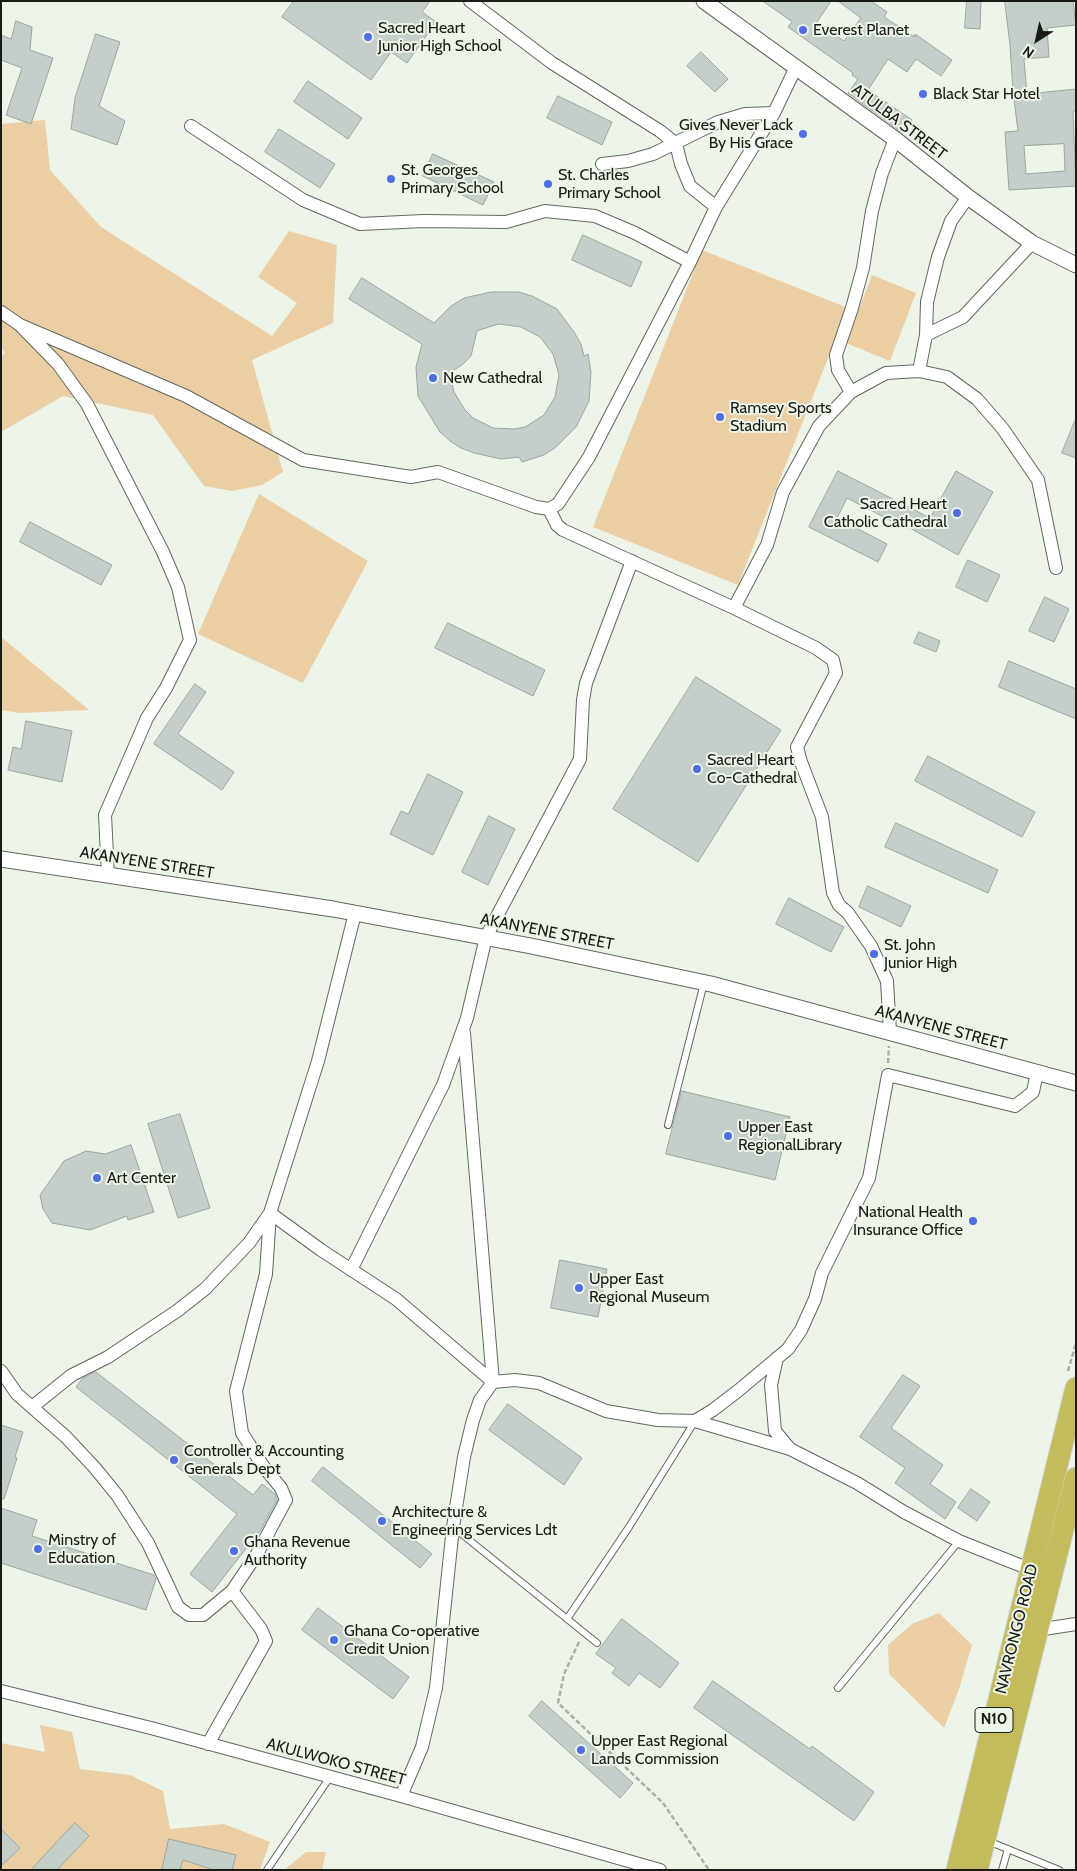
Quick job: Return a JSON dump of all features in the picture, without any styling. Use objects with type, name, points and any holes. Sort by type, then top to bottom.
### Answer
[{"type":"highway","name":"NAVRONGO ROAD","points":[[957,1870],[1076,1388]]},
{"type":"highway","name":"NAVRONGO ROAD","points":[[977,1870],[1076,1478]]},
{"type":"street","points":[[470,1],[552,64],[660,131],[676,144],[681,164],[690,186],[716,207]]},
{"type":"street","name":"ATULBA STREET","points":[[704,1],[895,139],[968,197],[1032,243],[1076,265]]},
{"type":"street","points":[[1,312],[20,325],[186,396],[303,460],[411,477],[438,472],[536,507],[549,509],[558,504],[589,457],[690,262],[716,207],[774,113],[796,67]]},
{"type":"street","points":[[602,164],[628,161],[653,154],[718,122],[746,114],[774,113]]},
{"type":"street","points":[[191,126],[303,200],[360,224],[424,221],[506,222],[545,211],[595,216],[635,233],[690,262]]},
{"type":"street","points":[[851,392],[838,370],[836,354],[863,268],[872,211],[882,173],[895,139]]},
{"type":"street","points":[[919,371],[926,336],[927,302],[938,256],[951,221],[968,197]]},
{"type":"street","points":[[926,336],[963,317],[1032,243]]},
{"type":"street","points":[[20,325],[58,364],[87,404],[163,552],[178,587],[190,640],[166,688],[147,718],[105,815],[108,875]]},
{"type":"street","points":[[734,608],[767,545],[783,492],[819,426],[851,392],[886,374],[919,371],[947,376],[977,399],[1003,429],[1038,480],[1056,568]]},
{"type":"street","points":[[549,509],[556,525],[563,530],[734,608],[816,648],[833,660],[836,673],[797,747],[822,817],[833,893],[838,905],[848,913],[871,946],[887,981],[890,1032]]},
{"type":"street","points":[[351,1270],[443,1085],[464,1027],[486,937],[580,759],[583,700],[586,683],[632,561]]},
{"type":"street","name":"AKANYENE STREET","points":[[1,859],[355,913],[486,937],[704,982],[1076,1083]]},
{"type":"street","points":[[1,1371],[17,1394],[66,1438],[95,1468],[117,1495],[148,1543],[178,1607],[189,1615],[203,1615],[232,1591],[257,1554],[286,1500],[281,1488],[263,1466],[242,1433],[236,1391],[266,1274],[270,1212],[318,1061],[355,913]]},
{"type":"street","points":[[401,1796],[422,1747],[436,1688],[453,1527],[464,1458],[480,1400],[493,1382],[464,1027]]},
{"type":"street","points":[[695,1421],[720,1405],[788,1350],[801,1330],[815,1299],[822,1273],[869,1178],[888,1074],[1015,1106],[1033,1092],[1037,1072]]},
{"type":"street","points":[[270,1212],[351,1270],[396,1299],[493,1382],[515,1380],[539,1383],[606,1411],[658,1420],[695,1421],[790,1449],[857,1483],[904,1512],[959,1541],[1032,1570]]},
{"type":"street","points":[[32,1407],[72,1375],[108,1357],[177,1311],[205,1289],[249,1243],[270,1212]]},
{"type":"street","points":[[777,1358],[771,1385],[775,1431],[790,1449]]},
{"type":"street","points":[[208,1744],[266,1641],[261,1629],[232,1591]]},
{"type":"street","points":[[1037,1630],[1076,1624]]},
{"type":"street","name":"AKULWOKO STREET","points":[[1,1691],[401,1796],[639,1867],[660,1870]]},
{"type":"lane","points":[[668,1125],[704,982]]},
{"type":"lane","points":[[567,1619],[629,1527],[695,1421]]},
{"type":"lane","points":[[453,1527],[597,1643]]},
{"type":"lane","points":[[838,1688],[959,1541]]},
{"type":"lane","points":[[267,1870],[330,1777]]},
{"type":"lane","points":[[984,1839],[1058,1870]]},
{"type":"lane","points":[[1002,1870],[1008,1849]]},
{"type":"path","points":[[888,1074],[890,1032]]},
{"type":"path","points":[[584,1632],[564,1674],[558,1703],[663,1803],[709,1870]]},
{"type":"shaded area","points":[[45,120],[50,170],[101,227],[272,336],[297,303],[258,277],[289,231],[337,245],[333,323],[252,360],[283,472],[262,485],[232,491],[204,486],[153,415],[63,396],[1,432],[1,356],[5,353],[1,347],[1,124]]},
{"type":"shaded area","name":"Ramsey Sports Stadium","points":[[702,250],[848,308],[738,585],[593,527]]},
{"type":"shaded area","points":[[872,275],[916,293],[890,361],[846,343]]},
{"type":"shaded area","points":[[259,494],[368,561],[303,683],[198,634]]},
{"type":"shaded area","points":[[1,637],[89,710],[20,713],[1,710]]},
{"type":"shaded area","points":[[939,1613],[972,1645],[959,1689],[944,1728],[889,1674],[888,1645],[912,1624]]},
{"type":"shaded area","points":[[40,1725],[72,1732],[80,1769],[130,1775],[163,1791],[170,1829],[224,1824],[270,1842],[260,1870],[1,1870],[1,1743],[45,1752]]},
{"type":"shaded area","points":[[306,1852],[326,1852],[322,1870],[284,1870]]},
{"type":"building","name":"Sacred Heart Junior High School","points":[[294,1],[430,1],[422,12],[436,22],[407,63],[391,52],[371,80],[282,17]]},
{"type":"building","points":[[763,1],[831,1],[817,22],[844,41],[861,18],[838,1],[871,1],[887,12],[884,17],[915,37],[915,34],[952,60],[941,76],[916,59],[907,72],[888,59],[868,90],[912,120],[903,133],[848,93],[858,79],[852,75],[853,73],[788,27],[792,22]]},
{"type":"building","points":[[967,1],[981,1],[980,29],[965,28]]},
{"type":"building","points":[[1005,1],[1073,1],[1076,25],[1047,28],[1049,57],[1024,59],[1027,94],[1076,89],[1076,111],[1073,111],[1076,186],[1009,190],[1005,132],[1018,131]],"holes":[[[1064,144],[1065,171],[1026,174],[1024,146]]]},
{"type":"building","points":[[16,21],[32,27],[30,50],[53,58],[31,124],[6,115],[22,68],[1,60],[1,35],[11,39]]},
{"type":"building","points":[[96,34],[120,42],[99,106],[125,121],[117,145],[71,129],[75,98]]},
{"type":"building","points":[[701,52],[728,79],[715,92],[687,66]]},
{"type":"building","points":[[308,81],[362,118],[348,139],[294,102]]},
{"type":"building","points":[[558,96],[612,122],[602,145],[547,118]]},
{"type":"building","points":[[279,129],[335,164],[320,188],[265,152]]},
{"type":"building","points":[[433,154],[494,182],[483,205],[423,176]]},
{"type":"building","points":[[583,235],[642,262],[631,287],[572,260]]},
{"type":"building","name":"New Cathedral","points":[[362,278],[434,323],[451,306],[464,298],[491,292],[519,292],[532,296],[557,309],[581,344],[584,356],[588,354],[591,372],[589,401],[576,427],[556,447],[544,455],[522,462],[519,457],[501,459],[461,448],[440,432],[418,396],[416,367],[422,344],[349,299]],"holes":[[[499,324],[521,327],[540,337],[553,354],[559,375],[555,397],[544,415],[525,427],[514,429],[493,428],[473,418],[465,410],[454,392],[449,373],[462,365],[471,356],[477,331]]]},
{"type":"building","points":[[1076,421],[1076,458],[1062,453]]},
{"type":"building","points":[[838,471],[930,518],[956,471],[993,492],[958,555],[908,527],[907,529],[847,498],[837,518],[887,544],[878,562],[809,527]]},
{"type":"building","points":[[30,522],[112,565],[101,585],[20,542]]},
{"type":"building","points":[[968,560],[1000,575],[987,602],[956,587]]},
{"type":"building","points":[[1045,597],[1069,609],[1054,642],[1029,631]]},
{"type":"building","points":[[448,623],[545,670],[533,696],[435,648]]},
{"type":"building","points":[[919,632],[940,641],[936,652],[914,643]]},
{"type":"building","points":[[1009,661],[1076,689],[1076,719],[999,687]]},
{"type":"building","name":"Sacred Heart Co-Cathedral","points":[[696,677],[781,730],[698,862],[613,809]]},
{"type":"building","points":[[195,684],[206,692],[178,734],[234,772],[222,790],[154,744]]},
{"type":"building","points":[[26,721],[72,731],[62,782],[8,770],[13,747],[21,749]]},
{"type":"building","points":[[928,756],[1035,812],[1022,837],[915,781]]},
{"type":"building","points":[[428,774],[463,792],[433,855],[390,834],[401,811],[408,814]]},
{"type":"building","points":[[489,816],[515,829],[488,885],[462,872]]},
{"type":"building","points":[[896,823],[998,870],[988,893],[885,847]]},
{"type":"building","points":[[868,886],[911,906],[901,927],[859,907]]},
{"type":"building","points":[[789,898],[844,927],[831,952],[776,924]]},
{"type":"building","name":"Upper East RegionalLibrary","points":[[682,1091],[790,1117],[775,1180],[666,1154]]},
{"type":"building","points":[[180,1114],[210,1208],[178,1218],[148,1124]]},
{"type":"building","name":"Art Center","points":[[131,1145],[154,1212],[128,1220],[127,1216],[90,1230],[52,1223],[43,1209],[40,1195],[64,1161],[86,1151],[105,1154]]},
{"type":"building","name":"Upper East Regional Museum","points":[[560,1260],[607,1269],[598,1317],[551,1308]]},
{"type":"building","points":[[96,1372],[253,1495],[262,1484],[275,1494],[277,1500],[260,1531],[212,1592],[190,1574],[237,1514],[76,1387],[82,1379]]},
{"type":"building","points":[[903,1375],[920,1386],[891,1428],[943,1465],[930,1484],[956,1502],[945,1519],[895,1483],[905,1468],[860,1437]]},
{"type":"building","points":[[508,1404],[582,1458],[564,1485],[489,1430]]},
{"type":"building","points":[[1,1425],[23,1432],[4,1499],[1,1499]]},
{"type":"building","points":[[323,1467],[432,1554],[420,1568],[312,1481]]},
{"type":"building","points":[[971,1489],[990,1502],[977,1521],[958,1508]]},
{"type":"building","name":"Minstry of Education","points":[[1,1508],[37,1520],[32,1536],[154,1575],[156,1579],[146,1610],[1,1563]]},
{"type":"building","points":[[318,1608],[409,1677],[393,1699],[302,1630]]},
{"type":"building","points":[[622,1619],[679,1663],[660,1688],[639,1673],[629,1686],[612,1673],[616,1668],[596,1654]]},
{"type":"building","points":[[713,1681],[810,1749],[812,1746],[874,1792],[854,1821],[694,1708]]},
{"type":"building","name":"Upper East Regional Lands Commission","points":[[542,1701],[633,1783],[620,1798],[529,1716]]},
{"type":"building","points":[[75,1823],[89,1836],[57,1870],[31,1870]]},
{"type":"building","points":[[1,1829],[20,1848],[1,1866]]},
{"type":"building","points":[[169,1839],[236,1855],[232,1870],[214,1870],[183,1860],[180,1870],[162,1870]]},
{"type":"place","name":"Everest Planet","points":[[803,30]]},
{"type":"place","name":"Sacred Heart Junior High School","points":[[368,37]]},
{"type":"place","name":"Black Star Hotel","points":[[923,94]]},
{"type":"place","name":"Gives Never Lack By His Grace","points":[[803,134]]},
{"type":"place","name":"St. Georges Primary School","points":[[391,179]]},
{"type":"place","name":"St. Charles Primary School","points":[[548,184]]},
{"type":"place","name":"New Cathedral","points":[[433,378]]},
{"type":"place","name":"Ramsey Sports Stadium","points":[[720,417]]},
{"type":"place","name":"Sacred Heart Catholic Cathedral","points":[[957,513]]},
{"type":"place","name":"Sacred Heart Co-Cathedral","points":[[697,769]]},
{"type":"place","name":"St. John Junior High","points":[[874,954]]},
{"type":"place","name":"Upper East RegionalLibrary","points":[[728,1136]]},
{"type":"place","name":"Art Center","points":[[97,1178]]},
{"type":"place","name":"National Health Insurance Office","points":[[973,1221]]},
{"type":"place","name":"Upper East Regional Museum","points":[[579,1288]]},
{"type":"place","name":"Controller & Accounting Generals Dept","points":[[174,1460]]},
{"type":"place","name":"Architecture & Engineering Services Ldt","points":[[382,1521]]},
{"type":"place","name":"Minstry of Education","points":[[38,1549]]},
{"type":"place","name":"Ghana Revenue Authority","points":[[234,1551]]},
{"type":"place","name":"Ghana Co-operative Credit Union","points":[[334,1640]]},
{"type":"place","name":"Upper East Regional Lands Commission","points":[[581,1750]]}]
